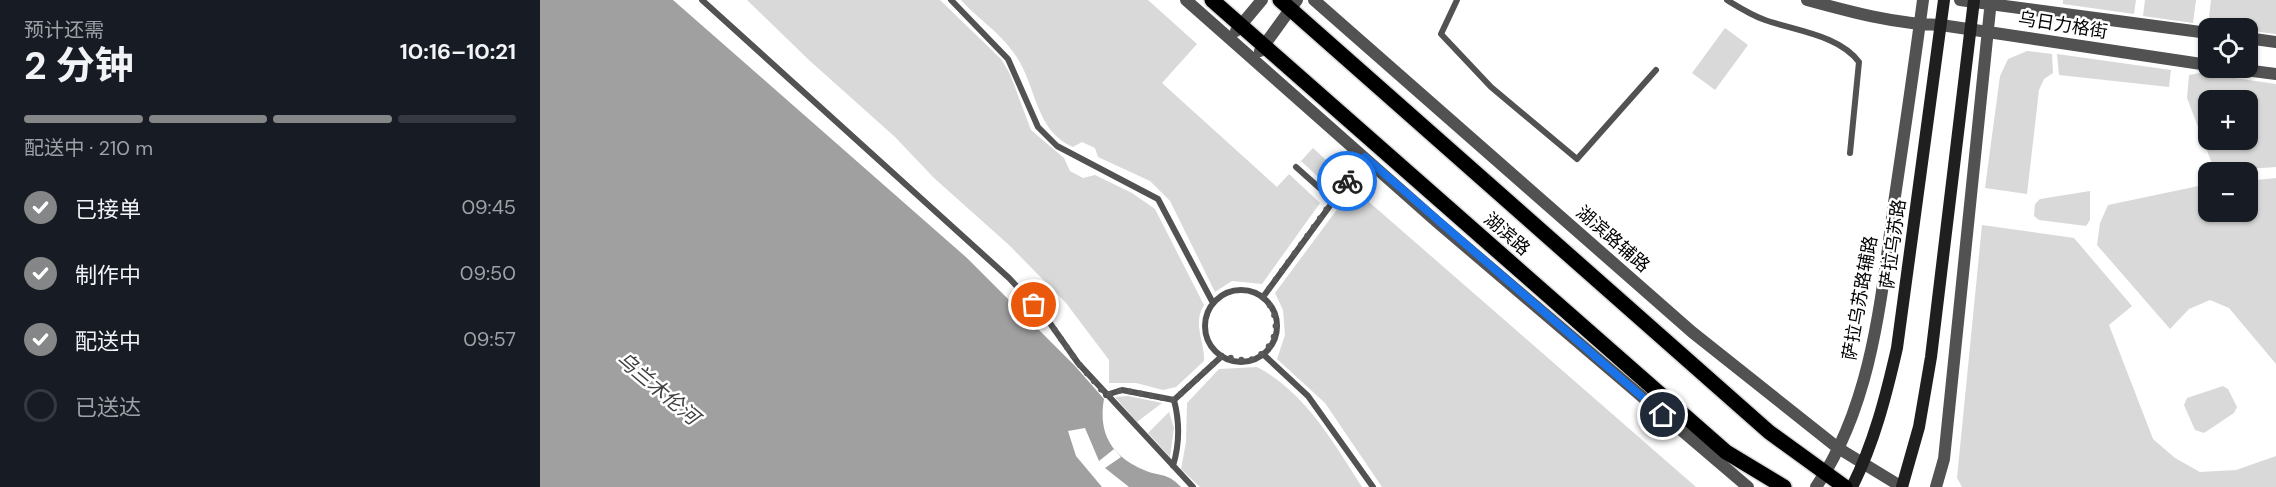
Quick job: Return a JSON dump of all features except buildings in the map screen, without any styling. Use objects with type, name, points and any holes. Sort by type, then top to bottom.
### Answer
[{"type":"main road","name":"湖滨路","points":[[1212,0],[1239,26],[1259,53],[1726,452],[1784,487]]},
{"type":"main road","name":"萨拉乌苏路","points":[[1852,487],[1884,405],[1897,348],[1944,0]]},
{"type":"main road","points":[[1902,487],[1919,427],[1931,357],[1974,1]]},
{"type":"main road","name":"湖滨路","points":[[1289,3],[1821,481],[1845,487]]},
{"type":"street","points":[[1186,0],[1231,39],[1259,53],[1365,157],[1748,487]]},
{"type":"street","points":[[1231,39],[1239,26],[1262,0]]},
{"type":"street","name":"湖滨路辅路","points":[[1314,0],[1692,332],[1838,448],[1902,487]]},
{"type":"street","name":"乌日力格街","points":[[1807,0],[1859,14],[1920,25],[1941,25],[2198,63]]},
{"type":"street","name":"萨拉乌苏路辅路","points":[[1821,481],[1838,448],[1861,389],[1879,312],[1923,0]]},
{"type":"street","name":"乌日力格街","points":[[1960,0],[1991,2],[2198,32]]},
{"type":"street","points":[[1935,487],[1944,459],[1991,2]]},
{"type":"street","points":[[1259,53],[1289,3]]},
{"type":"street","points":[[2258,40],[2276,42]]},
{"type":"street","points":[[2258,72],[2276,74]]},
{"type":"lane","points":[[702,0],[1008,278],[1047,319],[1078,363],[1106,395],[1193,487]]},
{"type":"lane","points":[[951,0],[1008,59],[1038,128],[1058,147],[1158,199],[1213,303]]},
{"type":"lane","points":[[1457,0],[1441,34],[1491,87],[1577,159],[1656,70]]},
{"type":"lane","points":[[1727,0],[1764,20],[1828,40],[1851,51],[1859,62],[1850,153]]},
{"type":"lane","points":[[1263,297],[1365,157]]},
{"type":"lane","points":[[1296,167],[1333,200]]},
{"type":"lane","points":[[1235,291],[1252,292],[1263,297],[1272,308],[1277,324],[1273,341],[1263,354],[1247,361],[1222,356],[1207,336],[1206,319],[1213,303],[1235,291]]},
{"type":"lane","points":[[1263,354],[1308,396],[1373,487]]},
{"type":"lane","points":[[1174,400],[1222,356]]},
{"type":"lane","points":[[1106,395],[1122,390],[1174,400]]},
{"type":"lane","points":[[1173,466],[1179,447],[1179,429],[1174,400]]},
{"type":"shaded area","points":[[747,0],[940,0],[1001,59],[1010,74],[1031,130],[1064,158],[1070,171],[1083,178],[1095,175],[1132,193],[1155,209],[1204,305],[1199,326],[1204,361],[1176,387],[1163,390],[1136,383],[1109,383],[1109,360],[1066,303],[1009,245],[934,178],[895,137],[810,61]]},
{"type":"shaded area","points":[[961,0],[1148,0],[1197,44],[1162,83],[1277,187],[1289,174],[1320,203],[1262,284],[1232,281],[1215,292],[1170,201],[1150,181],[1098,157],[1095,148],[1082,142],[1073,147],[1061,140],[1044,119],[1016,56],[1003,40]]},
{"type":"shaded area","points":[[2063,0],[2136,0],[2134,14],[2063,4]]},
{"type":"shaded area","points":[[2145,0],[2196,0],[2193,23],[2143,16]]},
{"type":"shaded area","points":[[2211,0],[2276,0],[2276,34],[2258,32],[2258,18],[2209,17]]},
{"type":"shaded area","points":[[1725,28],[1748,45],[1715,90],[1692,73]]},
{"type":"shaded area","points":[[2027,51],[2052,54],[2053,73],[2044,79],[2039,90],[2027,194],[1985,188],[2000,76],[2008,59]]},
{"type":"shaded area","points":[[2057,54],[2171,70],[2169,87],[2059,75]]},
{"type":"shaded area","points":[[2198,73],[2198,78],[2235,78],[2276,84],[2276,167],[2258,168],[2258,162],[2212,162],[2207,150],[2258,150],[2258,90],[2198,90],[2198,127],[2187,98],[2189,75]]},
{"type":"shaded area","points":[[1313,148],[1342,175],[1332,190],[1301,161]]},
{"type":"shaded area","points":[[2276,178],[2276,364],[2229,308],[2210,300],[2189,309],[2170,329],[2097,245],[2100,223],[2108,205],[2198,186],[2198,222],[2258,222],[2258,180]]},
{"type":"shaded area","points":[[1353,188],[1696,487],[1382,487],[1325,403],[1277,359],[1285,335],[1283,310],[1275,293]]},
{"type":"shaded area","points":[[2090,191],[2090,220],[2086,226],[2039,220],[2034,216],[2035,204],[2040,199]]},
{"type":"shaded area","points":[[1982,225],[2074,238],[2132,306],[2109,325],[2153,439],[2175,458],[2200,472],[2236,470],[2276,456],[2276,487],[1962,487],[1957,478]]},
{"type":"shaded area","points":[[1257,367],[1290,390],[1304,405],[1329,436],[1362,487],[1200,487],[1181,469],[1186,442],[1187,403],[1219,369]]},
{"type":"shaded area","points":[[2223,386],[2228,389],[2237,407],[2234,413],[2204,433],[2195,430],[2184,405],[2187,398]]},
{"type":"shaded area","points":[[1128,396],[1162,403],[1137,422],[1115,397]]},
{"type":"shaded area","points":[[1169,412],[1174,428],[1170,457],[1148,433]]},
{"type":"water","name":"乌兰木伦河","points":[[540,0],[673,0],[967,258],[1075,366],[1104,399],[1105,433],[1109,442],[1123,458],[1144,470],[1167,477],[1181,487],[540,487]]},
{"type":"pier","points":[[1085,428],[1099,461],[1114,449],[1121,457],[1105,468],[1129,487],[1102,487],[1076,456],[1068,431]]},
{"type":"way so far","points":[[1034,305],[1047,319],[1078,363],[1106,395],[1122,390],[1174,400],[1203,376],[1222,356],[1230,360],[1247,361],[1263,354],[1269,348],[1276,333],[1277,324],[1272,308],[1263,297],[1347,181]]},
{"type":"route","points":[[1347,181],[1365,157],[1437,222],[1663,415]]}]
